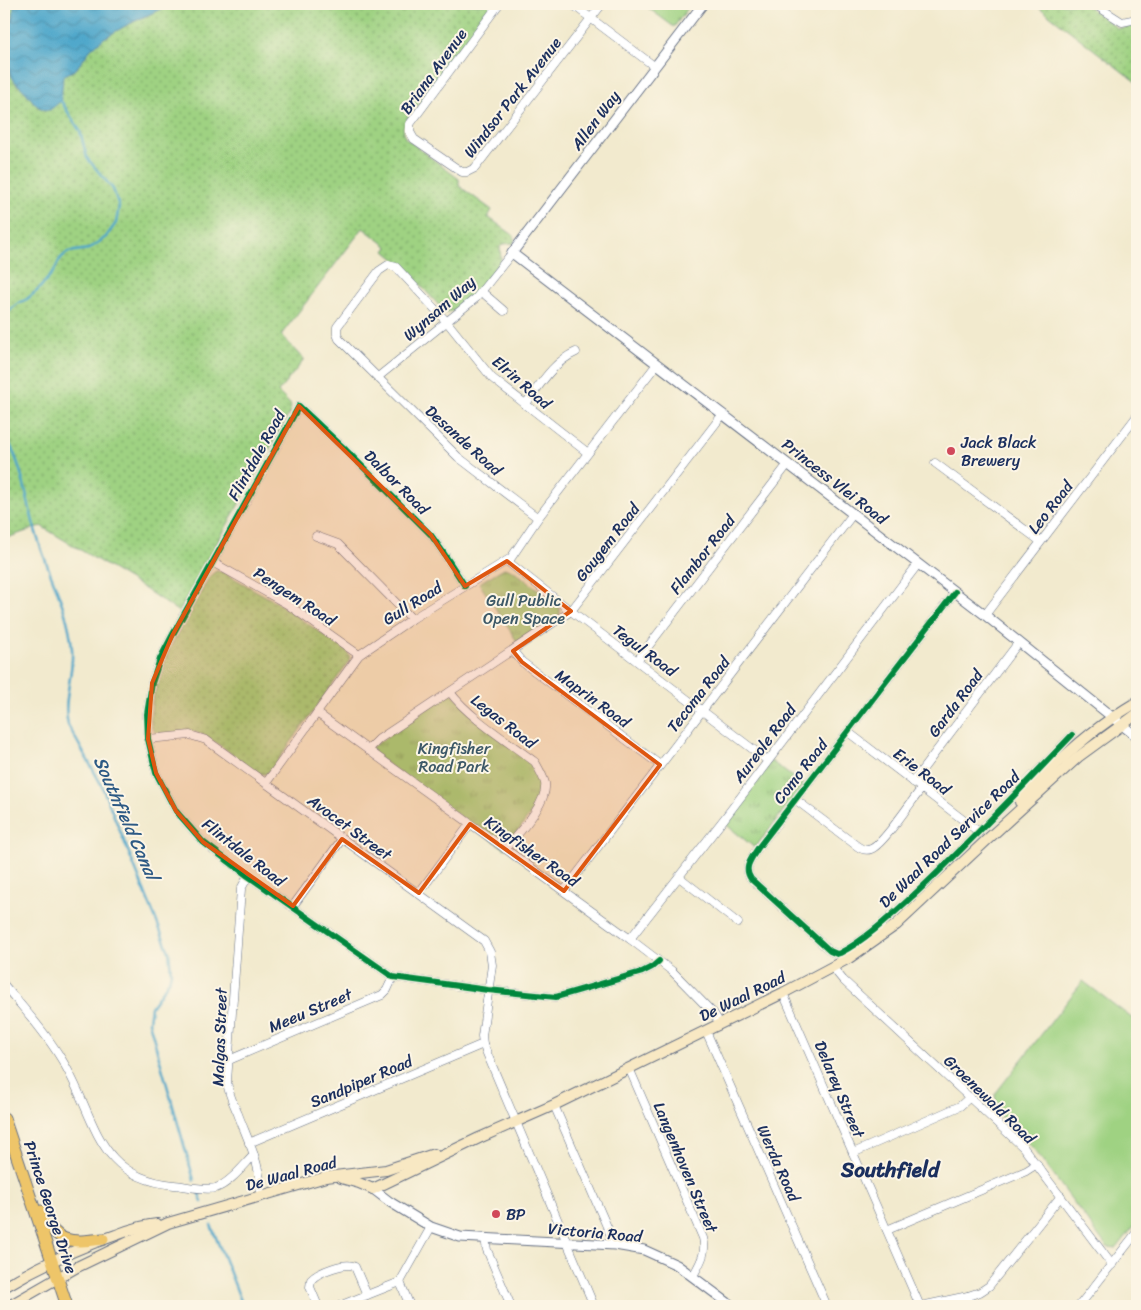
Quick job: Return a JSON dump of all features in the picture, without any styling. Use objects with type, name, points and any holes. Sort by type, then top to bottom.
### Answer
[{"type":"main road","name":"De Waal Road","points":[[990,837],[1059,760],[1077,744],[1137,702]]},
{"type":"main road","name":"De Waal Road","points":[[373,1189],[479,1138],[554,1105],[833,968],[896,926],[1078,757],[1137,714]]},
{"type":"main road","name":"Prince George Drive","points":[[4,1118],[67,1306]]},
{"type":"main road","name":"De Waal Road","points":[[9,1306],[105,1252],[168,1223],[334,1176],[381,1171],[479,1138]]},
{"type":"main road","points":[[373,1189],[381,1171]]},
{"type":"main road","name":"Victoria Road","points":[[334,1176],[359,1182],[373,1189]]},
{"type":"main road","points":[[31,1198],[39,1208],[47,1224],[63,1238],[76,1242],[103,1239]]},
{"type":"main road","name":"De Waal Road","points":[[4,1287],[51,1261],[103,1239],[142,1226],[168,1223]]},
{"type":"street","name":"Briana Avenue","points":[[410,132],[410,124],[499,4]]},
{"type":"street","points":[[572,4],[654,66]]},
{"type":"street","name":"Windsor Park Avenue","points":[[410,132],[414,139],[457,170],[462,172],[471,171],[602,4]]},
{"type":"street","name":"Allen Way","points":[[512,253],[703,4]]},
{"type":"street","points":[[1094,4],[1122,22],[1137,19]]},
{"type":"street","name":"Wynsam Way","points":[[378,377],[482,292],[512,253]]},
{"type":"street","name":"Princess Vlei Road","points":[[512,253],[985,614],[1137,737]]},
{"type":"street","name":"Elrin Road","points":[[378,377],[339,340],[337,327],[379,271],[388,265],[396,267],[447,322],[492,378],[588,453]]},
{"type":"street","points":[[482,292],[504,311]]},
{"type":"street","points":[[525,405],[557,364],[576,352]]},
{"type":"street","name":"Gull Road","points":[[266,783],[359,655],[412,619],[508,561],[538,518],[657,364]]},
{"type":"street","name":"Desande Road","points":[[378,377],[458,457],[538,518]]},
{"type":"street","name":"Flintdale Road","points":[[299,406],[172,636],[160,659],[152,683],[148,714],[148,739],[156,773],[176,811],[203,842],[248,876],[393,977],[556,997],[642,972],[659,961]]},
{"type":"street","name":"Dalbor Road","points":[[299,406],[353,456],[431,535],[465,586]]},
{"type":"street","name":"Gougem Road","points":[[368,750],[379,739],[571,611],[723,414]]},
{"type":"street","name":"Leo Road","points":[[985,614],[1137,416]]},
{"type":"street","points":[[935,463],[1040,541]]},
{"type":"street","name":"Flambor Road","points":[[637,661],[788,464]]},
{"type":"street","name":"Tecoma Road","points":[[564,891],[853,514]]},
{"type":"street","points":[[316,536],[338,544],[412,619]]},
{"type":"street","name":"Tegul Road","points":[[508,561],[767,760]]},
{"type":"street","name":"Pengem Road","points":[[214,562],[287,604],[359,655]]},
{"type":"street","name":"Aureole Road","points":[[630,939],[918,564]]},
{"type":"street","name":"Como Road","points":[[837,954],[830,951],[748,875],[747,870],[750,860],[955,592]]},
{"type":"street","name":"Garda Road","points":[[913,782],[1019,642]]},
{"type":"street","name":"Maprin Road","points":[[513,651],[522,662],[660,765]]},
{"type":"street","name":"Legas Road","points":[[450,692],[472,714],[535,762],[542,773],[545,785],[540,805],[505,849]]},
{"type":"street","name":"Kingfisher Road","points":[[317,713],[672,971],[714,1014],[720,1024]]},
{"type":"street","name":"Erie Road","points":[[848,732],[979,832]]},
{"type":"street","name":"Avocet Street","points":[[148,739],[190,735],[206,740],[484,941],[490,952],[492,965],[482,1036],[483,1044]]},
{"type":"street","name":"De Waal Road Service Road","points":[[837,954],[856,943],[891,916],[979,832],[1072,735]]},
{"type":"street","points":[[796,800],[856,846],[868,850],[880,844],[922,788]]},
{"type":"street","points":[[419,893],[470,824]]},
{"type":"street","points":[[292,906],[342,839]]},
{"type":"street","name":"Malgas Street","points":[[248,876],[241,889],[228,1089],[254,1155],[261,1182],[260,1197]]},
{"type":"street","points":[[679,877],[738,923]]},
{"type":"street","name":"Groenewald Road","points":[[833,968],[855,991],[1023,1147],[1112,1265]]},
{"type":"street","name":"Meeu Street","points":[[229,1060],[382,995],[387,990],[393,977]]},
{"type":"street","points":[[4,985],[57,1052],[75,1084],[100,1140],[108,1153],[126,1170],[143,1179],[154,1182],[215,1188],[228,1180],[254,1155]]},
{"type":"street","name":"Delarey Street","points":[[783,993],[920,1306]]},
{"type":"street","name":"Werda Road","points":[[706,1031],[827,1306]]},
{"type":"street","points":[[483,1044],[594,1306]]},
{"type":"street","name":"Sandpiper Road","points":[[249,1143],[483,1044]]},
{"type":"street","name":"Langenhoven Street","points":[[629,1068],[705,1244],[703,1257],[693,1276]]},
{"type":"street","points":[[853,1153],[954,1108],[970,1097]]},
{"type":"street","points":[[554,1105],[615,1245]]},
{"type":"street","points":[[887,1230],[1026,1171],[1037,1164]]},
{"type":"street","name":"Victoria Road","points":[[373,1189],[390,1202],[431,1227],[460,1237],[615,1245],[644,1250],[677,1265],[732,1306]]},
{"type":"street","points":[[920,1306],[984,1291],[1061,1196]]},
{"type":"street","points":[[338,1306],[400,1282],[431,1227]]},
{"type":"street","points":[[1080,1306],[1137,1232]]},
{"type":"street","points":[[485,1239],[487,1250],[511,1306]]},
{"type":"street","points":[[318,1306],[310,1287],[311,1280],[316,1275],[346,1264],[355,1267],[367,1295]]},
{"type":"street","points":[[400,1282],[410,1306]]},
{"type":"street","points":[[968,1296],[969,1306]]},
{"type":"highlighted area","points":[[299,406],[431,535],[465,586],[507,561],[571,611],[513,651],[522,662],[660,765],[564,891],[470,824],[419,893],[342,839],[293,906],[203,842],[176,811],[156,773],[148,739],[152,683],[172,636]]},
{"type":"green space","points":[[4,4],[13,4],[14,8],[13,17],[8,29],[11,39],[8,56],[16,84],[23,89],[36,105],[44,110],[50,110],[62,95],[63,76],[76,69],[90,50],[104,38],[171,4],[495,4],[407,119],[403,127],[405,138],[459,179],[459,186],[492,210],[488,217],[513,235],[515,243],[503,244],[500,247],[501,260],[476,292],[453,311],[445,312],[404,267],[385,251],[388,247],[363,228],[281,335],[304,360],[278,392],[291,405],[290,412],[179,612],[145,589],[41,526],[4,539]]},
{"type":"green space","points":[[643,4],[691,4],[674,27]]},
{"type":"green space","points":[[1035,4],[1085,4],[1117,28],[1133,25],[1137,29],[1137,83]]},
{"type":"green space","name":"Gull Public Open Space","points":[[504,568],[514,571],[558,605],[560,609],[560,614],[518,643],[479,583]]},
{"type":"green space","points":[[216,571],[223,572],[276,602],[347,651],[350,658],[271,770],[266,774],[258,774],[218,744],[194,732],[161,734],[154,731],[152,727],[151,712],[154,694],[166,658],[173,641],[210,576]]},
{"type":"green space","name":"Kingfisher Road Park","points":[[450,692],[535,762],[541,773],[544,795],[505,849],[368,750]]},
{"type":"green space","points":[[771,761],[803,785],[755,848],[724,823]]},
{"type":"green space","points":[[1083,981],[1137,1022],[1137,1222],[1117,1248],[1107,1247],[1034,1149],[997,1113],[995,1094]]},
{"type":"water","points":[[13,4],[171,4],[104,38],[90,50],[76,69],[63,76],[61,101],[50,110],[40,108],[35,104],[11,75],[8,64],[8,29],[13,17]]},
{"type":"waterway","name":"Southfield Canal","points":[[4,319],[8,312],[17,304],[38,290],[54,271],[60,259],[68,252],[89,249],[106,237],[116,223],[119,206],[113,189],[87,158],[80,131],[61,101]]},
{"type":"waterway","name":"Southfield Canal","points":[[4,434],[16,459],[37,536],[67,620],[72,649],[66,706],[68,725],[101,784],[169,952],[171,972],[169,981],[151,1007],[149,1022],[194,1180]]},
{"type":"waterway","name":"Southfield Canal","points":[[198,1191],[202,1202]]},
{"type":"waterway","name":"Southfield Canal","points":[[211,1225],[243,1306]]},
{"type":"railway","points":[[1131,1306],[1137,1299]]},
{"type":"cycle path","points":[[465,586],[431,535],[299,406],[160,659],[152,683],[147,714],[148,739],[156,773],[176,811],[203,842],[248,876],[393,977],[556,997],[642,972],[659,961]]},
{"type":"cycle path","points":[[955,592],[758,848],[748,867],[751,879],[830,951],[837,954],[840,953],[870,933],[917,892],[1072,735]]},
{"type":"place","name":"Jack Black Brewery","points":[[951,451]]},
{"type":"place","name":"BP","points":[[496,1214]]},
{"type":"district","name":"Southfield","points":[[890,1170]]}]
